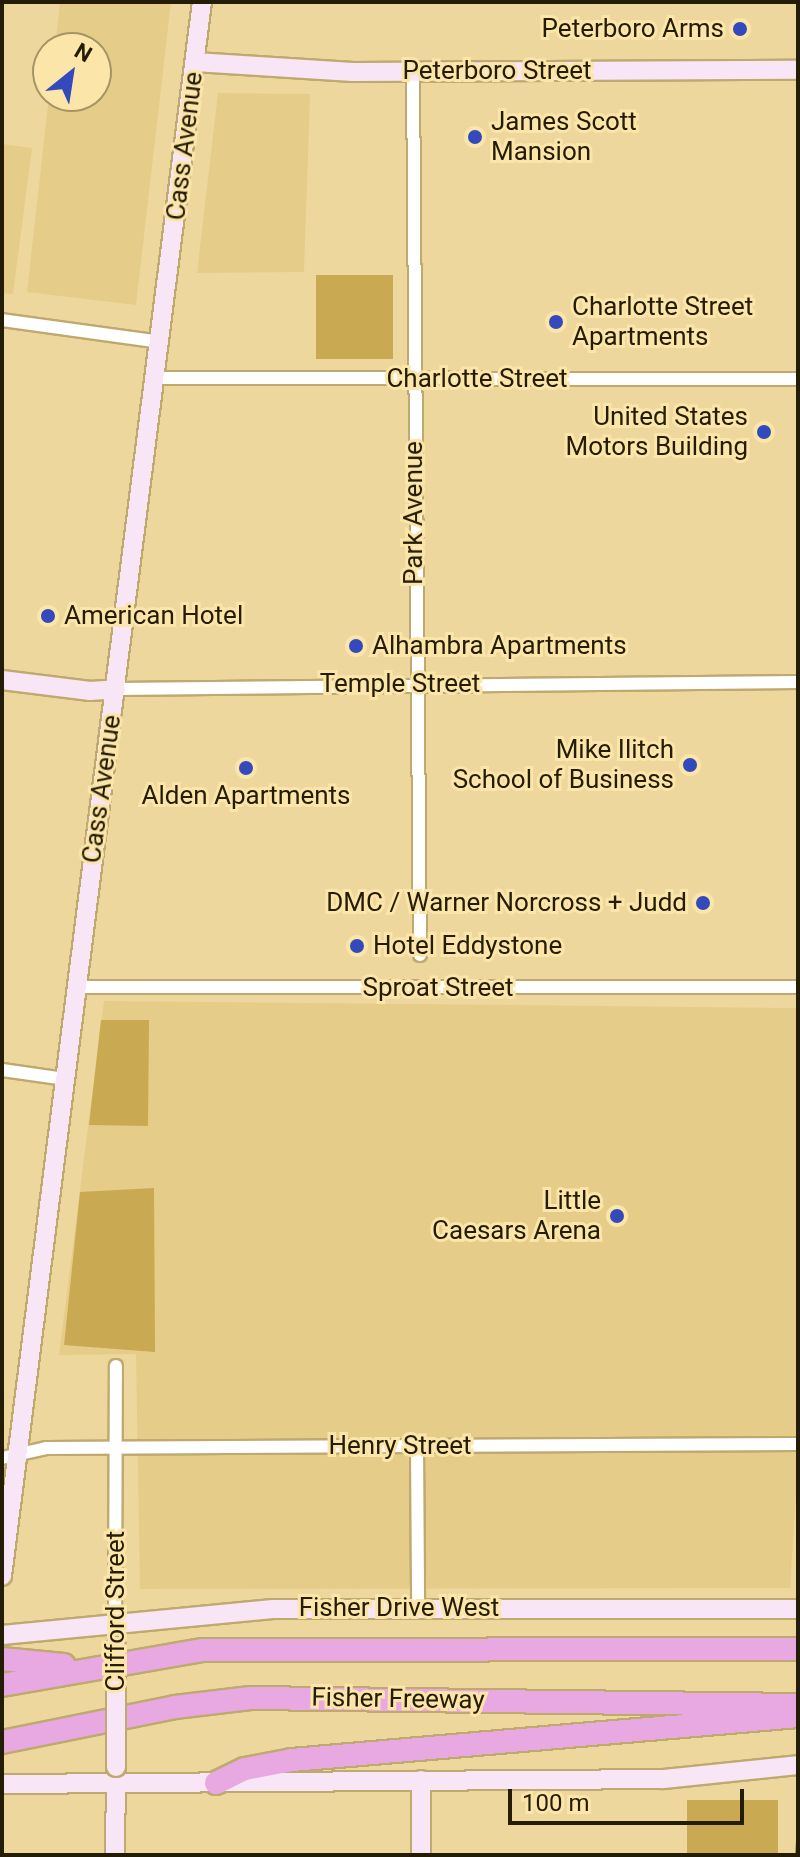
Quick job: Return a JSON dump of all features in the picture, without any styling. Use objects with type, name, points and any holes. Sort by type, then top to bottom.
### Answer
[{"type":"highway","name":"Fisher Freeway","points":[[2,1685],[85,1667],[203,1650],[798,1649]]},
{"type":"highway","points":[[2,1659],[85,1667]]},
{"type":"highway","name":"Fisher Freeway","points":[[2,1742],[175,1707],[250,1698],[798,1705]]},
{"type":"highway","points":[[216,1783],[245,1769],[292,1760],[798,1716]]},
{"type":"street","name":"Cass Avenue","points":[[2,1576],[10,1456],[78,987],[202,2]]},
{"type":"street","name":"Peterboro Street","points":[[195,62],[413,72],[798,70]]},
{"type":"street","name":"Park Avenue","points":[[413,72],[414,684],[420,955]]},
{"type":"street","points":[[2,320],[160,342]]},
{"type":"street","name":"Charlotte Street","points":[[156,378],[798,379]]},
{"type":"street","name":"Temple Street","points":[[2,680],[90,691],[414,684],[798,682]]},
{"type":"street","name":"Sproat Street","points":[[78,987],[798,987]]},
{"type":"street","points":[[2,1070],[65,1079]]},
{"type":"street","name":"Clifford Street","points":[[115,1855],[116,1366]]},
{"type":"street","name":"Henry Street","points":[[10,1456],[46,1448],[798,1444]]},
{"type":"street","points":[[417,1445],[418,1608]]},
{"type":"street","name":"Fisher Drive West","points":[[2,1635],[273,1609],[798,1609]]},
{"type":"street","points":[[2,1784],[116,1775],[216,1783],[663,1779],[798,1765]]},
{"type":"street","points":[[421,1780],[421,1855]]},
{"type":"shaded area","points":[[60,2],[171,2],[136,305],[27,292],[47,112],[112,112],[112,32],[57,32]]},
{"type":"shaded area","points":[[218,93],[310,94],[304,272],[197,273]]},
{"type":"shaded area","points":[[2,144],[32,148],[13,294],[2,293]]},
{"type":"shaded area","points":[[316,275],[393,275],[393,359],[316,359]]},
{"type":"shaded area","points":[[104,1001],[798,1008],[798,1462],[790,1588],[140,1589],[136,1354],[59,1355]]},
{"type":"shaded area","points":[[101,1020],[149,1020],[148,1126],[89,1125]]},
{"type":"shaded area","points":[[154,1188],[155,1352],[64,1345],[80,1192]]},
{"type":"shaded area","points":[[687,1800],[778,1800],[778,1855],[687,1855]]},
{"type":"tram line","points":[[796,1855],[798,1826]]},
{"type":"place","name":"Peterboro Arms","points":[[740,29]]},
{"type":"place","name":"James Scott Mansion","points":[[475,137]]},
{"type":"place","name":"Charlotte Street Apartments","points":[[556,322]]},
{"type":"place","name":"United States Motors Building","points":[[764,432]]},
{"type":"place","name":"American Hotel","points":[[48,616]]},
{"type":"place","name":"Alhambra Apartments","points":[[356,646]]},
{"type":"place","name":"Mike Ilitch School of Business","points":[[690,765]]},
{"type":"place","name":"Alden Apartments","points":[[246,768]]},
{"type":"place","name":"DMC / Warner Norcross + Judd","points":[[703,903]]},
{"type":"place","name":"Hotel Eddystone","points":[[357,946]]},
{"type":"place","name":"Little Caesars Arena","points":[[617,1216]]}]
